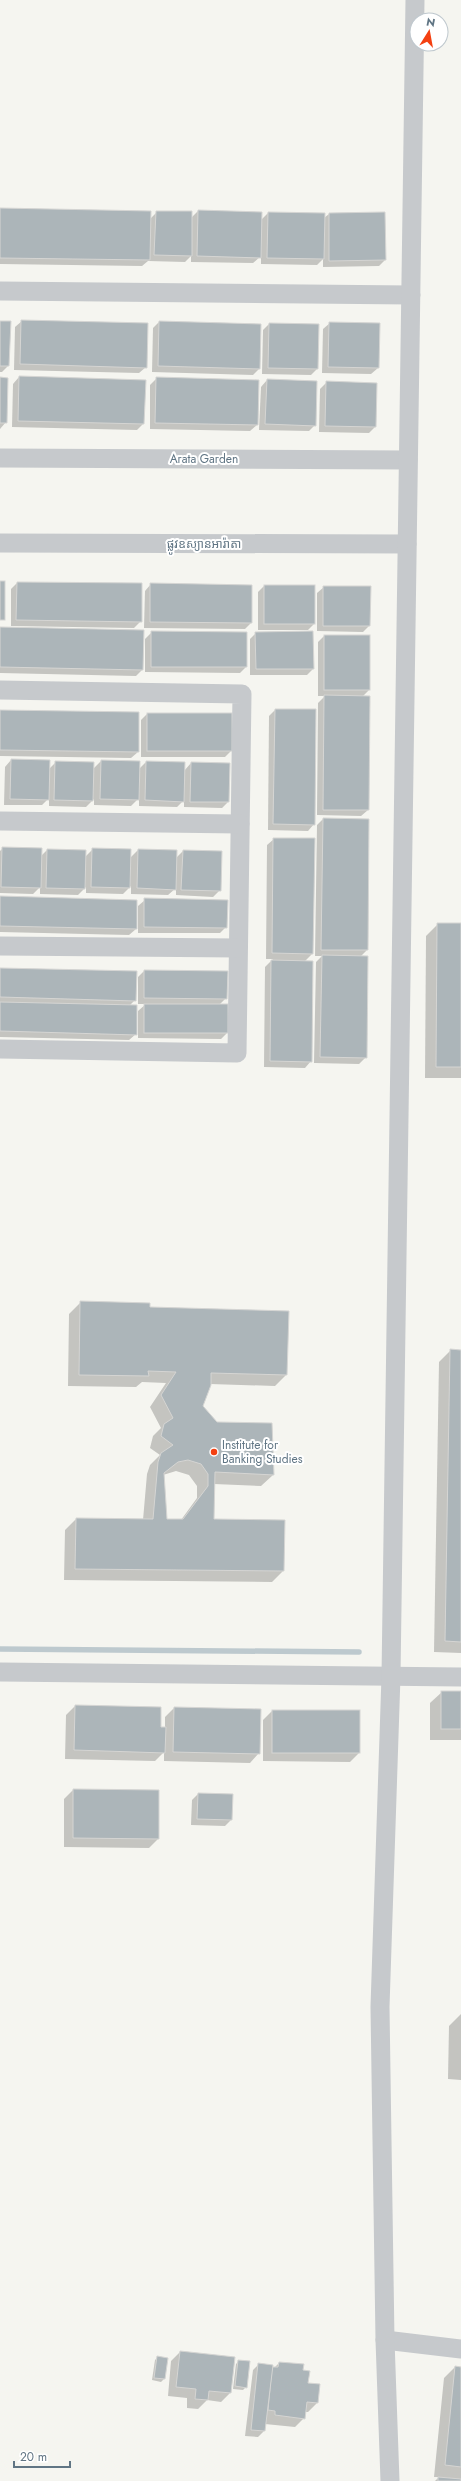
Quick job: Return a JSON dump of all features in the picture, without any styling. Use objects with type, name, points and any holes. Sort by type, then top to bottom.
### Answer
[{"type":"street","points":[[390,2481],[385,2340],[380,2007],[391,1676],[415,0]]},
{"type":"street","points":[[0,291],[411,295]]},
{"type":"street","name":"Arata Garden","points":[[0,458],[408,460]]},
{"type":"street","name":"ផ្លូវឧស្យានអារ៉ាតា","points":[[0,543],[407,544]]},
{"type":"street","points":[[0,690],[242,694],[237,1053],[0,1049]]},
{"type":"street","points":[[0,821],[240,824]]},
{"type":"street","points":[[0,946],[238,948]]},
{"type":"street","points":[[0,1672],[461,1677]]},
{"type":"street","points":[[385,2340],[461,2348]]},
{"type":"building","points":[[0,208],[151,211],[150,260],[0,258]]},
{"type":"building","points":[[198,210],[262,212],[261,258],[197,256]]},
{"type":"building","points":[[156,211],[192,211],[192,256],[154,255]]},
{"type":"building","points":[[268,212],[325,213],[324,259],[267,258]]},
{"type":"building","points":[[385,212],[386,260],[329,261],[329,213]]},
{"type":"building","points":[[21,320],[148,323],[147,368],[20,364]]},
{"type":"building","points":[[0,321],[11,321],[9,366],[0,366]]},
{"type":"building","points":[[159,321],[261,324],[260,369],[158,366]]},
{"type":"building","points":[[329,322],[380,323],[379,368],[328,367]]},
{"type":"building","points":[[269,323],[319,324],[318,369],[268,368]]},
{"type":"building","points":[[19,376],[146,380],[144,424],[18,421]]},
{"type":"building","points":[[0,377],[8,378],[7,423],[0,423]]},
{"type":"building","points":[[156,377],[259,380],[258,425],[155,423]]},
{"type":"building","points":[[267,379],[317,381],[316,426],[265,424]]},
{"type":"building","points":[[326,381],[377,383],[376,427],[325,426]]},
{"type":"building","points":[[0,581],[5,581],[5,620],[0,620]]},
{"type":"building","points":[[17,582],[142,583],[142,622],[16,620]]},
{"type":"building","points":[[150,583],[252,585],[252,623],[150,622]]},
{"type":"building","points":[[264,585],[315,585],[315,624],[264,624]]},
{"type":"building","points":[[323,586],[371,586],[370,626],[323,626]]},
{"type":"building","points":[[0,627],[144,630],[143,670],[0,667]]},
{"type":"building","points":[[151,631],[247,632],[247,667],[151,667]]},
{"type":"building","points":[[313,631],[314,669],[256,669],[255,632]]},
{"type":"building","points":[[324,635],[370,635],[370,690],[324,690]]},
{"type":"building","points":[[324,695],[370,696],[369,810],[323,810]]},
{"type":"building","points":[[275,709],[316,709],[315,825],[273,824]]},
{"type":"building","points":[[0,710],[139,712],[139,752],[0,750]]},
{"type":"building","points":[[147,713],[232,713],[232,751],[147,751]]},
{"type":"building","points":[[11,759],[50,760],[49,800],[10,799]]},
{"type":"building","points":[[101,760],[140,761],[139,800],[100,799]]},
{"type":"building","points":[[55,761],[94,762],[93,801],[54,800]]},
{"type":"building","points":[[146,761],[185,762],[184,802],[145,800]]},
{"type":"building","points":[[191,762],[230,763],[229,802],[190,802]]},
{"type":"building","points":[[323,818],[369,819],[368,950],[321,950]]},
{"type":"building","points":[[273,838],[315,838],[313,954],[272,953]]},
{"type":"building","points":[[2,847],[42,848],[41,888],[1,887]]},
{"type":"building","points":[[92,848],[131,849],[130,888],[91,887]]},
{"type":"building","points":[[47,849],[86,850],[85,889],[46,888]]},
{"type":"building","points":[[138,849],[177,850],[176,890],[137,888]]},
{"type":"building","points":[[183,850],[222,851],[221,891],[181,890]]},
{"type":"building","points":[[0,896],[137,900],[137,929],[0,926]]},
{"type":"building","points":[[144,898],[228,900],[227,928],[144,927]]},
{"type":"building","points":[[437,923],[461,923],[461,1067],[436,1067]]},
{"type":"building","points":[[322,955],[368,956],[367,1058],[320,1057]]},
{"type":"building","points":[[271,960],[313,961],[312,1062],[270,1061]]},
{"type":"building","points":[[0,968],[137,971],[136,1001],[0,997]]},
{"type":"building","points":[[144,970],[228,971],[227,999],[144,998]]},
{"type":"building","points":[[0,1002],[137,1005],[137,1035],[0,1031]]},
{"type":"building","points":[[144,1004],[228,1004],[228,1033],[144,1033]]},
{"type":"building","points":[[80,1301],[150,1303],[150,1307],[289,1311],[287,1375],[211,1373],[211,1385],[203,1406],[217,1422],[272,1423],[274,1475],[215,1472],[214,1519],[285,1520],[284,1571],[75,1569],[76,1518],[153,1519],[158,1462],[161,1453],[173,1445],[161,1436],[164,1424],[173,1418],[161,1395],[176,1372],[148,1371],[149,1376],[79,1375]],"holes":[[[188,1460],[201,1464],[208,1474],[208,1486],[183,1519],[167,1519],[164,1473],[178,1462]]]},
{"type":"building","points":[[450,1349],[461,1350],[461,1642],[445,1641]]},
{"type":"building","points":[[441,1691],[461,1691],[461,1729],[441,1729]]},
{"type":"building","points":[[75,1705],[161,1707],[161,1727],[166,1727],[165,1753],[74,1750]]},
{"type":"building","points":[[174,1707],[261,1709],[260,1754],[173,1752]]},
{"type":"building","points":[[272,1710],[360,1710],[360,1753],[272,1753]]},
{"type":"building","points":[[73,1789],[159,1790],[159,1839],[73,1838]]},
{"type":"building","points":[[198,1793],[233,1794],[232,1820],[197,1819]]},
{"type":"building","points":[[180,2351],[235,2357],[231,2393],[209,2391],[208,2400],[195,2399],[196,2389],[176,2387]]},
{"type":"building","points":[[157,2356],[168,2358],[165,2379],[154,2378]]},
{"type":"building","points":[[238,2360],[250,2361],[247,2388],[235,2386]]},
{"type":"building","points":[[279,2362],[304,2364],[303,2370],[310,2371],[308,2383],[320,2384],[318,2403],[307,2402],[305,2419],[275,2415],[275,2411],[268,2410],[272,2367],[278,2367]]},
{"type":"building","points":[[258,2363],[273,2365],[265,2431],[251,2430]]},
{"type":"building","points":[[455,2366],[461,2367],[461,2467],[445,2465]]},
{"type":"building","points":[[438,2477],[461,2479],[461,2481],[438,2481]]},
{"type":"waterway","points":[[0,1649],[359,1652]]},
{"type":"place","name":"Institute for Banking Studies","points":[[214,1452]]}]
